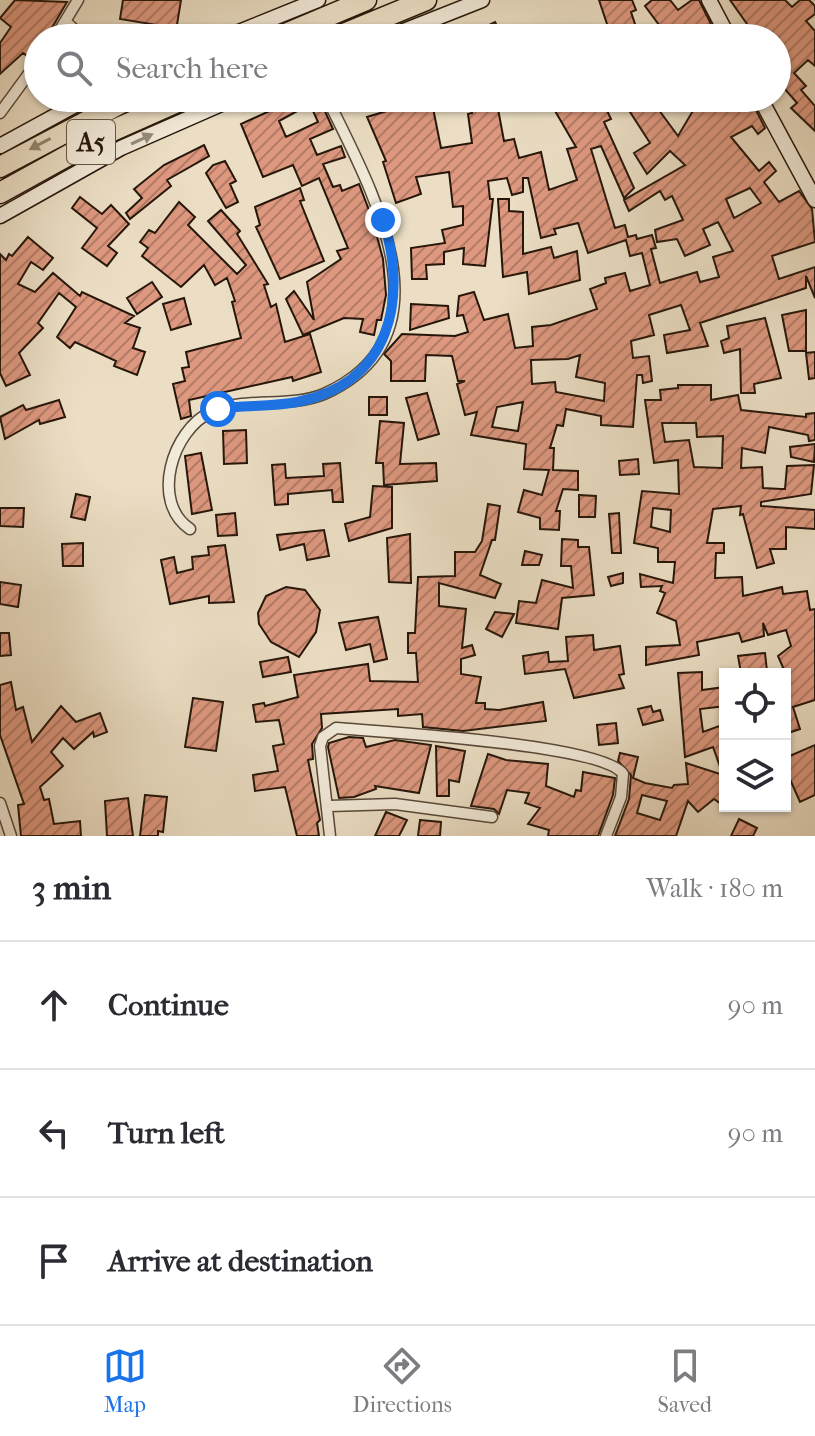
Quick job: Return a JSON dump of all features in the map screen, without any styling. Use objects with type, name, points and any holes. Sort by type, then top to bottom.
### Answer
[{"type":"highway","points":[[309,24],[366,0]]},
{"type":"highway","points":[[368,24],[426,0]]},
{"type":"highway","name":"A5","points":[[0,167],[104,112]]},
{"type":"highway","name":"A5","points":[[0,193],[114,130],[154,112]]},
{"type":"street","points":[[68,24],[66,22],[78,0]]},
{"type":"street","points":[[259,24],[318,0]]},
{"type":"street","points":[[421,24],[482,0]]},
{"type":"street","points":[[709,0],[722,24]]},
{"type":"street","points":[[0,113],[24,80]]},
{"type":"street","points":[[0,146],[62,112]]},
{"type":"street","points":[[0,216],[121,148],[203,112]]},
{"type":"street","points":[[190,529],[180,522],[175,512],[170,474],[176,449],[199,419],[218,409],[298,402],[323,394],[362,368],[391,324],[394,306],[390,241],[333,112]]},
{"type":"street","points":[[768,112],[815,200]]},
{"type":"street","points":[[330,836],[320,746],[323,737],[336,728],[558,750],[595,758],[619,768],[623,774],[621,797],[606,836]]},
{"type":"street","points":[[0,803],[11,836]]},
{"type":"street","points":[[329,806],[395,804],[492,817]]},
{"type":"building","points":[[15,0],[67,2],[54,24],[24,24],[24,54],[0,74],[0,43],[11,27],[0,18]]},
{"type":"building","points":[[123,0],[181,0],[177,24],[120,19]]},
{"type":"building","points":[[599,0],[632,0],[636,10],[631,12],[635,24],[607,24]]},
{"type":"building","points":[[652,0],[670,0],[678,10],[692,0],[699,0],[711,24],[658,24],[645,6]]},
{"type":"building","points":[[730,0],[785,0],[792,7],[800,0],[809,0],[815,6],[815,14],[806,21],[815,31],[815,66],[808,60],[794,73],[806,86],[801,90],[815,106],[815,131],[791,108],[797,103],[791,96],[791,24],[747,24]]},
{"type":"building","points":[[267,112],[295,112],[279,121],[286,137],[318,122],[314,112],[325,112],[333,129],[310,139],[317,155],[341,146],[345,157],[323,164],[333,187],[340,185],[342,191],[359,184],[383,259],[386,295],[374,335],[360,332],[363,319],[344,318],[303,335],[286,299],[294,291],[314,320],[307,282],[341,259],[337,251],[348,248],[319,178],[302,186],[293,165],[263,177],[241,124]]},
{"type":"building","points":[[383,112],[434,112],[441,148],[472,143],[468,114],[499,112],[504,141],[514,139],[519,158],[541,152],[549,190],[577,180],[567,149],[576,147],[556,112],[608,112],[611,119],[604,122],[634,188],[624,198],[601,146],[591,149],[615,228],[625,225],[628,237],[636,235],[637,239],[652,235],[656,248],[651,249],[660,283],[697,272],[700,282],[719,277],[713,257],[733,251],[718,222],[703,229],[710,245],[685,256],[677,239],[657,242],[655,230],[683,220],[672,196],[665,200],[660,191],[629,211],[624,200],[685,165],[670,151],[647,174],[634,153],[650,143],[630,112],[660,112],[678,136],[692,112],[757,112],[765,128],[758,134],[752,126],[731,137],[759,171],[769,162],[776,171],[764,182],[779,202],[799,191],[812,209],[815,242],[772,256],[779,279],[815,267],[815,298],[806,276],[806,288],[700,323],[708,346],[667,353],[664,335],[690,330],[681,305],[649,315],[654,335],[631,341],[633,358],[649,356],[652,381],[643,383],[642,375],[637,375],[633,427],[601,425],[601,416],[566,409],[563,426],[557,425],[550,448],[554,448],[553,470],[578,471],[578,490],[563,489],[556,511],[560,511],[559,530],[540,529],[540,518],[518,512],[524,490],[542,495],[549,470],[524,469],[526,444],[471,435],[477,412],[465,415],[457,384],[465,381],[458,381],[452,356],[426,355],[425,381],[391,381],[391,361],[384,354],[402,334],[455,336],[468,332],[463,315],[457,316],[459,296],[474,292],[484,320],[508,314],[515,348],[533,346],[532,327],[551,325],[597,309],[590,289],[606,283],[605,278],[625,273],[630,291],[650,285],[642,253],[630,256],[626,240],[588,253],[578,223],[554,229],[556,234],[541,238],[528,178],[523,178],[523,192],[512,195],[507,178],[488,181],[490,199],[493,199],[485,266],[463,264],[464,248],[444,252],[444,264],[426,265],[427,279],[412,279],[411,248],[445,243],[442,230],[463,225],[463,206],[453,207],[449,172],[416,177],[421,194],[396,203],[383,162],[386,161],[367,117]],"holes":[[[750,188],[761,203],[734,218],[726,199]],[[580,355],[576,377],[605,383],[604,401],[556,392],[555,382],[532,384],[531,360],[568,359]],[[523,402],[518,431],[492,427],[497,407]]]},
{"type":"building","points":[[204,145],[209,156],[167,180],[171,186],[130,219],[126,213],[142,198],[134,189],[164,165]]},
{"type":"building","points":[[225,161],[236,181],[230,184],[238,202],[226,208],[206,173],[213,165]]},
{"type":"building","points":[[300,188],[304,200],[300,201],[324,261],[280,279],[256,227],[260,225],[255,207]]},
{"type":"building","points":[[80,197],[102,214],[111,205],[129,224],[108,246],[117,253],[107,266],[82,248],[97,228],[72,208]]},
{"type":"building","points":[[498,199],[509,199],[509,211],[523,212],[523,254],[551,247],[554,258],[577,251],[580,280],[529,294],[527,272],[503,277]]},
{"type":"building","points":[[179,202],[195,217],[188,225],[237,274],[246,265],[208,221],[221,210],[240,231],[237,234],[268,284],[264,285],[271,307],[276,304],[285,342],[310,334],[321,372],[293,381],[292,377],[189,400],[191,416],[181,419],[173,384],[185,381],[182,368],[189,367],[186,352],[241,338],[232,302],[235,301],[227,278],[215,285],[204,265],[181,287],[142,256],[148,248],[140,242],[149,230],[155,233]]},
{"type":"building","points":[[28,237],[53,258],[43,270],[31,262],[18,284],[35,292],[53,273],[80,296],[82,292],[134,316],[125,323],[140,328],[133,348],[145,352],[137,375],[114,366],[116,361],[75,342],[70,348],[57,337],[76,307],[59,293],[38,323],[43,328],[19,353],[30,375],[6,386],[0,373],[0,254],[6,260]]},
{"type":"building","points":[[152,282],[162,297],[137,314],[127,298]]},
{"type":"building","points":[[184,298],[191,324],[171,330],[163,304]]},
{"type":"building","points":[[411,304],[448,306],[449,318],[410,330]]},
{"type":"building","points":[[806,310],[806,351],[789,351],[782,315]]},
{"type":"building","points":[[765,318],[781,378],[754,384],[755,393],[741,393],[740,349],[724,353],[721,341],[729,338],[727,326]]},
{"type":"building","points":[[815,352],[815,378],[809,379],[806,353]]},
{"type":"building","points":[[678,385],[711,385],[711,400],[738,395],[741,410],[806,417],[806,414],[815,413],[815,440],[809,441],[808,435],[769,427],[765,453],[742,448],[741,468],[762,467],[763,488],[785,489],[787,466],[814,465],[811,494],[761,502],[761,506],[815,510],[815,529],[786,527],[786,549],[770,549],[774,563],[757,568],[743,514],[740,515],[741,506],[713,509],[707,543],[724,543],[724,553],[716,553],[715,578],[742,577],[743,596],[782,587],[783,594],[807,591],[810,610],[815,609],[815,700],[793,707],[800,729],[791,732],[791,668],[783,668],[778,656],[791,646],[786,630],[768,635],[763,623],[764,636],[742,642],[739,633],[697,642],[699,655],[646,665],[646,647],[680,645],[676,621],[657,613],[665,593],[660,591],[662,586],[641,587],[640,574],[673,583],[675,562],[658,562],[658,548],[634,543],[642,491],[679,494],[678,460],[654,463],[645,400],[661,400],[660,390],[678,388]],"holes":[[[662,423],[696,423],[697,437],[723,436],[722,468],[694,467],[689,440],[665,442]],[[653,508],[671,510],[670,532],[651,527]]]},
{"type":"building","points":[[427,393],[439,434],[418,440],[406,398]]},
{"type":"building","points":[[369,397],[387,397],[387,415],[369,415]]},
{"type":"building","points":[[59,400],[65,417],[40,424],[39,420],[5,439],[0,417],[23,405],[26,410]]},
{"type":"building","points":[[380,421],[404,423],[400,464],[436,463],[437,481],[384,485],[383,463],[376,463]]},
{"type":"building","points":[[246,430],[247,463],[224,464],[223,431]]},
{"type":"building","points":[[815,444],[814,462],[791,457],[790,447]]},
{"type":"building","points":[[201,453],[212,510],[192,514],[185,456]]},
{"type":"building","points":[[638,459],[639,474],[620,475],[619,461]]},
{"type":"building","points":[[340,463],[343,502],[333,502],[332,490],[288,494],[288,504],[275,505],[272,465],[285,464],[286,478],[324,476],[323,464]]},
{"type":"building","points":[[373,486],[392,487],[392,528],[349,541],[345,524],[370,517]]},
{"type":"building","points":[[76,494],[90,497],[85,520],[71,517]]},
{"type":"building","points":[[579,495],[596,496],[595,517],[579,517]]},
{"type":"building","points":[[488,504],[500,506],[495,540],[492,540],[480,575],[501,584],[495,598],[439,583],[439,606],[466,609],[462,648],[472,645],[475,655],[461,659],[461,674],[481,677],[476,703],[485,703],[485,709],[499,710],[543,702],[546,721],[463,731],[423,727],[422,714],[398,716],[398,709],[321,714],[322,728],[312,744],[313,759],[308,760],[320,820],[317,823],[319,836],[297,836],[285,787],[255,791],[253,775],[278,771],[273,746],[284,744],[279,720],[256,722],[253,705],[264,703],[265,706],[298,697],[294,675],[368,664],[370,681],[418,682],[416,653],[408,653],[408,633],[415,633],[418,577],[455,576],[455,552],[475,552],[482,541]]},
{"type":"building","points":[[0,508],[24,508],[23,527],[0,526]]},
{"type":"building","points":[[235,513],[237,535],[218,536],[216,515]]},
{"type":"building","points":[[619,513],[621,553],[612,553],[609,514]]},
{"type":"building","points":[[324,530],[329,556],[307,560],[304,544],[280,550],[277,535]]},
{"type":"building","points":[[410,534],[411,583],[389,582],[387,538]]},
{"type":"building","points":[[562,539],[578,540],[578,547],[589,547],[594,595],[562,598],[558,629],[516,623],[519,601],[536,603],[542,580],[573,588],[571,566],[561,566]]},
{"type":"building","points":[[83,543],[83,566],[63,566],[62,544]]},
{"type":"building","points":[[225,545],[234,602],[209,603],[209,596],[170,604],[161,560],[174,557],[177,573],[193,569],[192,557],[209,555],[208,547]]},
{"type":"building","points":[[525,551],[542,555],[539,565],[522,565]]},
{"type":"building","points":[[623,573],[623,583],[611,586],[608,577]]},
{"type":"building","points":[[0,582],[21,585],[18,607],[0,604]]},
{"type":"building","points":[[286,587],[305,590],[320,610],[316,632],[299,657],[271,642],[259,624],[258,613],[266,596]]},
{"type":"building","points":[[495,612],[514,614],[502,637],[486,629]]},
{"type":"building","points":[[378,617],[387,659],[374,662],[370,644],[346,650],[339,623]]},
{"type":"building","points":[[0,633],[9,633],[11,655],[0,656]]},
{"type":"building","points":[[593,635],[594,650],[620,646],[624,674],[619,675],[624,688],[574,698],[565,669],[525,674],[523,656],[548,652],[549,662],[568,661],[566,637]]},
{"type":"building","points":[[765,653],[767,668],[740,668],[738,656]]},
{"type":"building","points":[[288,657],[291,672],[263,677],[260,662]]},
{"type":"building","points":[[702,672],[702,690],[719,688],[719,707],[700,709],[703,732],[719,726],[719,764],[713,747],[685,757],[678,673]]},
{"type":"building","points":[[11,682],[16,710],[23,707],[32,742],[61,706],[76,722],[100,713],[107,732],[94,737],[93,732],[74,749],[63,738],[51,752],[63,766],[40,787],[44,800],[49,799],[54,824],[80,821],[81,836],[21,836],[18,805],[24,804],[0,735],[0,685]]},
{"type":"building","points":[[193,698],[223,702],[216,751],[185,747]]},
{"type":"building","points":[[651,706],[653,712],[660,710],[663,720],[643,725],[638,709]]},
{"type":"building","points":[[616,723],[618,743],[599,745],[597,725]]},
{"type":"building","points":[[349,737],[363,738],[366,747],[395,740],[431,745],[419,793],[375,786],[376,789],[354,797],[339,798],[328,747],[329,743]]},
{"type":"building","points":[[815,745],[815,795],[800,802],[791,782],[791,755]]},
{"type":"building","points":[[436,746],[465,751],[459,782],[449,780],[449,796],[437,796]]},
{"type":"building","points":[[620,753],[638,757],[633,778],[672,788],[674,785],[688,784],[686,763],[719,774],[719,803],[714,799],[698,812],[688,801],[676,836],[615,836],[629,799],[631,775],[618,761]],"holes":[[[642,795],[667,801],[660,820],[637,813]]]},
{"type":"building","points":[[488,754],[506,760],[548,764],[546,786],[574,797],[576,790],[581,791],[583,772],[615,778],[613,795],[598,836],[548,836],[549,830],[528,824],[540,808],[525,803],[529,793],[507,790],[499,814],[494,809],[471,806]]},
{"type":"building","points":[[145,795],[167,797],[163,832],[158,831],[158,836],[140,836]]},
{"type":"building","points":[[128,798],[133,836],[107,836],[105,801]]},
{"type":"building","points":[[386,812],[407,820],[399,836],[375,836]]},
{"type":"building","points":[[739,819],[757,828],[753,836],[731,836]]},
{"type":"building","points":[[420,820],[441,822],[440,836],[418,836]]},
{"type":"route","points":[[218,409],[298,402],[323,394],[362,368],[385,337],[394,306],[390,241],[383,220]]}]
